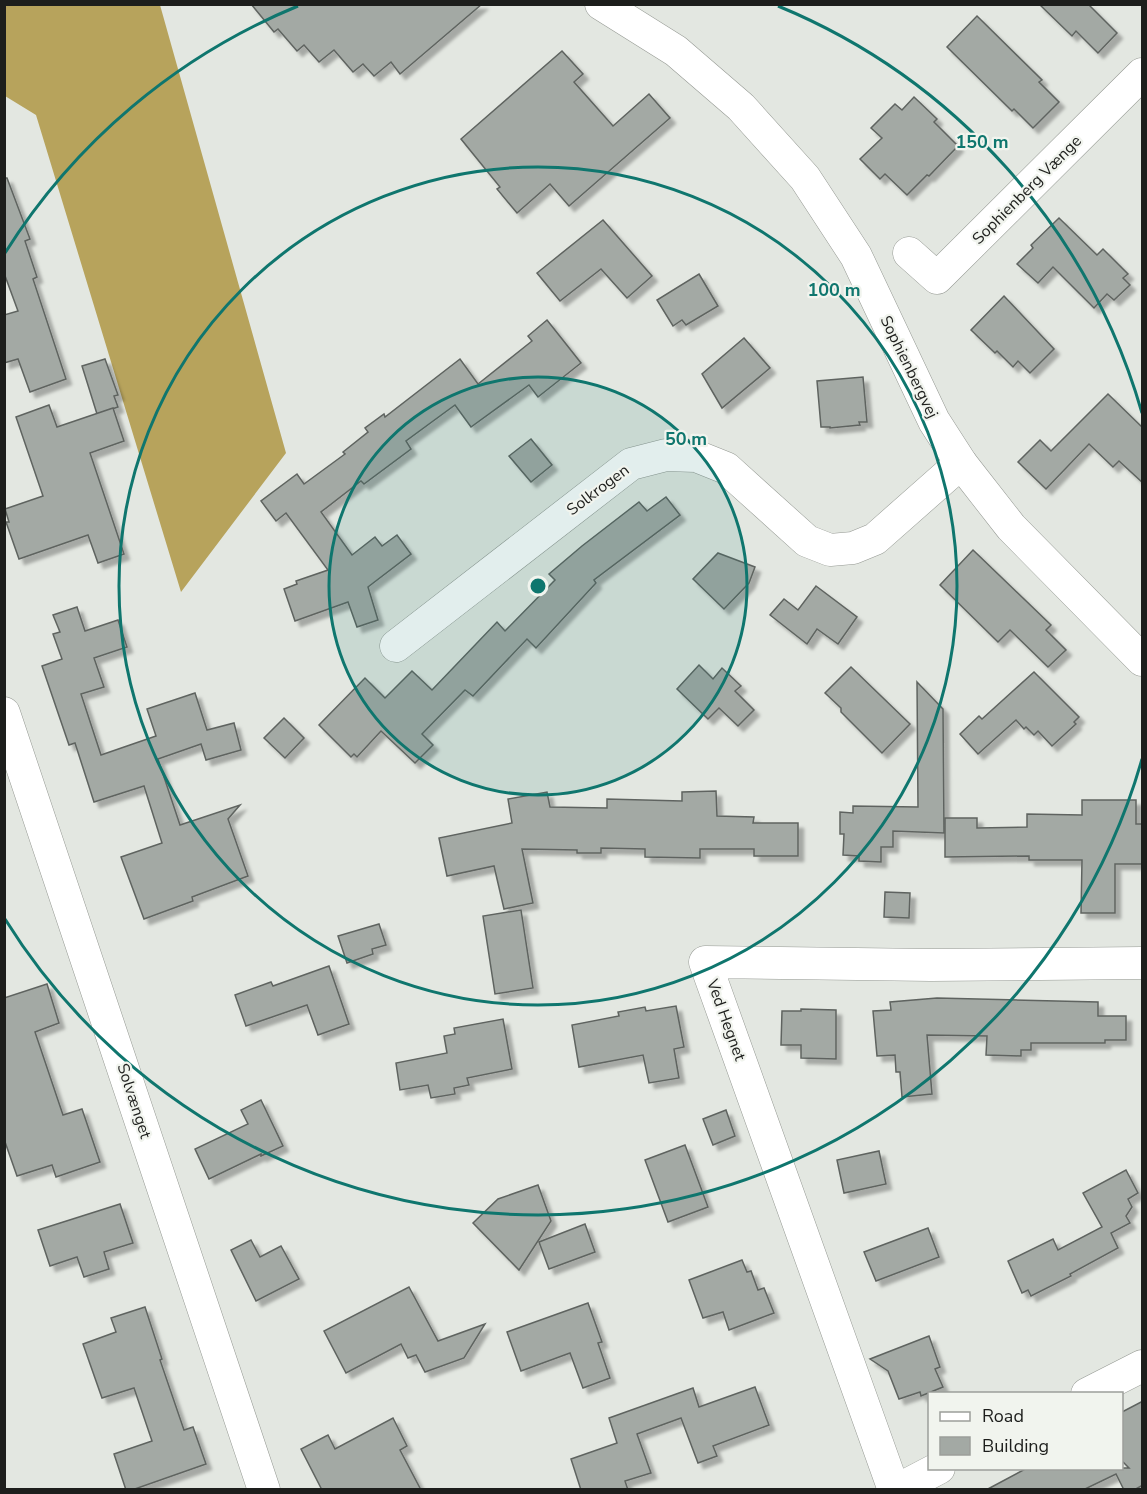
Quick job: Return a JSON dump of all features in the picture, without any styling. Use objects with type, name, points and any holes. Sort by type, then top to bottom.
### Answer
[{"type":"street","name":"Sophienbergvej","points":[[601,4],[676,51],[741,107],[805,178],[856,256],[934,421],[961,463],[1011,527],[1143,660]]},
{"type":"street","name":"Sophienberg Vænge","points":[[909,254],[937,278],[1143,74]]},
{"type":"street","name":"Solkrogen","points":[[396,646],[631,464],[666,455],[696,456],[726,468],[807,541],[830,550],[853,548],[875,539],[961,463]]},
{"type":"street","name":"Solvænget","points":[[4,713],[264,1490]]},
{"type":"street","name":"Ved Hegnet","points":[[895,1490],[705,962],[931,965],[1143,963]]},
{"type":"street","points":[[1091,1392],[1143,1366]]},
{"type":"street","points":[[895,1490],[935,1470]]},
{"type":"shaded area","points":[[5,4],[160,5],[286,453],[181,592],[36,115],[5,96]]},
{"type":"building","points":[[251,4],[482,4],[400,74],[391,62],[374,76],[363,64],[353,72],[334,50],[319,62],[304,45],[297,51],[278,29],[274,32]]},
{"type":"building","points":[[1039,4],[1088,4],[1117,33],[1098,53],[1076,31],[1072,36]]},
{"type":"building","points":[[977,16],[1042,80],[1039,82],[1059,102],[1033,128],[1014,109],[1012,111],[947,47]]},
{"type":"building","points":[[562,51],[583,74],[574,82],[613,126],[649,94],[670,118],[569,206],[550,184],[517,213],[497,189],[500,187],[461,139]]},
{"type":"building","points":[[914,97],[937,119],[934,122],[958,146],[907,195],[885,174],[880,179],[860,159],[882,138],[871,128],[895,104],[902,110]]},
{"type":"building","points":[[4,178],[7,178],[30,239],[25,241],[37,277],[33,279],[66,379],[30,392],[18,359],[4,363],[4,315],[18,311],[4,273]]},
{"type":"building","points":[[1059,218],[1097,255],[1103,249],[1128,274],[1123,278],[1130,285],[1114,300],[1107,294],[1094,308],[1053,267],[1038,283],[1017,264],[1033,248],[1031,245]]},
{"type":"building","points":[[603,220],[652,276],[627,298],[601,269],[560,301],[537,273]]},
{"type":"building","points":[[699,274],[718,306],[686,325],[682,320],[673,326],[657,300]]},
{"type":"building","points":[[1004,296],[1054,349],[1030,373],[1018,361],[1013,367],[971,330]]},
{"type":"building","points":[[547,320],[581,363],[538,397],[529,385],[471,427],[455,405],[406,441],[411,449],[364,484],[361,481],[321,512],[352,555],[375,537],[382,546],[397,535],[411,554],[368,587],[378,620],[357,627],[348,602],[295,621],[284,589],[297,584],[296,581],[328,570],[286,513],[276,521],[261,501],[297,474],[304,484],[345,454],[343,452],[368,432],[365,428],[384,414],[385,417],[460,359],[478,384],[532,341],[528,336]]},
{"type":"building","points":[[744,338],[770,368],[722,408],[702,374]]},
{"type":"building","points":[[105,359],[118,395],[114,396],[118,407],[97,414],[82,366]]},
{"type":"building","points":[[863,377],[867,422],[859,422],[860,425],[821,427],[817,381]]},
{"type":"building","points":[[1108,394],[1143,428],[1143,483],[1119,461],[1113,467],[1089,444],[1046,489],[1018,462],[1040,440],[1051,451]]},
{"type":"building","points":[[49,405],[57,427],[113,408],[124,441],[90,453],[124,554],[98,563],[88,535],[19,559],[6,522],[9,522],[5,509],[43,496],[16,417]]},
{"type":"building","points":[[531,439],[552,465],[531,482],[509,456]]},
{"type":"building","points":[[666,497],[680,515],[594,580],[596,583],[536,648],[527,639],[473,696],[465,690],[422,734],[433,745],[415,763],[381,731],[357,757],[354,754],[351,757],[319,725],[365,678],[385,698],[412,671],[432,690],[497,622],[505,631],[555,580],[549,574],[582,546],[639,502],[647,511]]},
{"type":"building","points":[[973,550],[1051,625],[1046,630],[1066,650],[1048,667],[1010,630],[998,642],[940,585]]},
{"type":"building","points":[[718,553],[755,567],[749,583],[724,609],[693,579]]},
{"type":"building","points":[[816,586],[857,617],[838,644],[817,629],[807,644],[770,615],[784,599],[798,610]]},
{"type":"building","points":[[77,607],[85,631],[118,620],[127,647],[94,658],[104,687],[81,694],[101,755],[156,736],[147,709],[195,693],[207,730],[234,723],[241,750],[206,760],[201,744],[158,759],[180,825],[240,805],[228,819],[248,876],[192,897],[193,901],[144,919],[121,857],[162,843],[144,786],[94,802],[75,743],[69,745],[42,666],[62,659],[53,634],[60,632],[53,615]]},
{"type":"building","points":[[699,665],[713,679],[722,668],[741,686],[735,691],[754,710],[738,726],[719,708],[708,719],[677,689]]},
{"type":"building","points":[[851,667],[910,724],[882,753],[825,693]]},
{"type":"building","points":[[1034,672],[1079,717],[1074,722],[1076,724],[1052,746],[1038,731],[1034,735],[1016,720],[978,754],[960,734],[979,716],[982,719]]},
{"type":"building","points":[[917,682],[943,709],[944,833],[893,831],[893,847],[881,847],[881,862],[859,861],[859,856],[843,855],[844,834],[840,834],[840,812],[853,813],[853,806],[918,807]]},
{"type":"building","points":[[284,718],[304,738],[285,758],[264,738]]},
{"type":"building","points":[[716,791],[717,816],[754,817],[753,823],[798,823],[798,856],[754,856],[754,849],[700,849],[700,858],[645,857],[645,849],[601,848],[601,853],[577,853],[577,850],[522,849],[533,903],[504,909],[494,866],[447,876],[439,838],[512,823],[508,799],[547,792],[550,807],[607,808],[607,799],[682,801],[682,792]]},
{"type":"building","points":[[1082,800],[1136,800],[1136,824],[1143,824],[1143,864],[1115,864],[1115,913],[1081,913],[1082,860],[1029,860],[1029,856],[945,857],[945,818],[977,818],[977,828],[1027,827],[1027,814],[1082,815]]},
{"type":"building","points":[[885,892],[910,893],[909,918],[884,917]]},
{"type":"building","points":[[521,910],[533,988],[495,994],[483,916]]},
{"type":"building","points":[[379,924],[386,945],[372,949],[373,954],[347,963],[338,936]]},
{"type":"building","points":[[329,966],[349,1024],[318,1035],[307,1005],[246,1026],[235,995],[271,982],[273,986]]},
{"type":"building","points":[[47,984],[59,1023],[35,1032],[63,1115],[82,1109],[100,1162],[56,1177],[52,1165],[17,1176],[4,1139],[4,998]]},
{"type":"building","points":[[937,998],[1098,1002],[1098,1016],[1126,1016],[1126,1040],[1105,1040],[1105,1043],[1031,1043],[1031,1050],[1021,1050],[1021,1056],[986,1055],[987,1036],[927,1035],[932,1094],[902,1097],[900,1072],[896,1072],[895,1055],[877,1056],[873,1011],[891,1010],[890,1002]]},
{"type":"building","points":[[676,1006],[684,1047],[674,1049],[679,1078],[649,1083],[643,1055],[579,1067],[572,1025],[619,1016],[618,1012],[645,1007],[646,1011]]},
{"type":"building","points":[[801,1009],[836,1010],[836,1059],[801,1058],[801,1045],[781,1045],[782,1011],[801,1011]]},
{"type":"building","points":[[503,1019],[512,1069],[467,1078],[469,1085],[454,1088],[455,1094],[431,1098],[428,1085],[400,1090],[396,1063],[447,1053],[444,1036],[455,1034],[454,1028]]},
{"type":"building","points":[[261,1100],[283,1146],[209,1179],[195,1149],[248,1124],[241,1110]]},
{"type":"building","points":[[726,1110],[735,1136],[713,1145],[703,1119]]},
{"type":"building","points":[[685,1145],[708,1207],[668,1222],[645,1160]]},
{"type":"building","points":[[879,1151],[886,1184],[844,1193],[837,1160]]},
{"type":"building","points":[[1126,1170],[1138,1193],[1128,1199],[1132,1207],[1126,1216],[1130,1223],[1111,1233],[1118,1248],[1070,1274],[1071,1276],[1031,1296],[1028,1290],[1022,1293],[1008,1261],[1053,1239],[1058,1250],[1102,1227],[1083,1193]]},
{"type":"building","points":[[538,1185],[551,1221],[519,1270],[473,1223],[498,1199]]},
{"type":"building","points":[[120,1204],[133,1243],[104,1252],[109,1269],[84,1277],[77,1257],[50,1266],[38,1230]]},
{"type":"building","points":[[585,1224],[595,1252],[549,1269],[539,1242]]},
{"type":"building","points":[[928,1228],[939,1257],[876,1281],[864,1252]]},
{"type":"building","points":[[251,1240],[260,1257],[281,1246],[299,1279],[256,1301],[231,1250]]},
{"type":"building","points":[[742,1260],[747,1272],[751,1271],[758,1290],[764,1288],[774,1313],[729,1330],[723,1312],[703,1318],[689,1280]]},
{"type":"building","points":[[409,1287],[438,1341],[485,1324],[464,1358],[425,1372],[416,1355],[408,1358],[401,1344],[346,1373],[324,1331]]},
{"type":"building","points":[[588,1303],[602,1342],[598,1343],[610,1378],[583,1388],[570,1353],[521,1371],[507,1332]]},
{"type":"building","points":[[145,1307],[184,1430],[193,1427],[206,1464],[132,1490],[126,1490],[114,1454],[152,1441],[134,1388],[102,1398],[83,1344],[116,1332],[111,1318]]},
{"type":"building","points":[[929,1336],[940,1367],[935,1369],[943,1387],[921,1396],[920,1392],[899,1399],[888,1371],[870,1359]]},
{"type":"building","points":[[755,1387],[769,1425],[713,1446],[717,1456],[698,1463],[681,1418],[637,1434],[651,1473],[625,1481],[628,1490],[581,1490],[571,1459],[617,1443],[609,1418],[693,1388],[699,1407]]},
{"type":"building","points":[[1143,1401],[1143,1485],[1134,1490],[1124,1490],[1116,1474],[1083,1490],[986,1490],[1023,1470],[1123,1470],[1123,1468],[1129,1468],[1123,1462],[1123,1411]]},
{"type":"building","points":[[393,1418],[407,1446],[400,1450],[421,1490],[322,1490],[301,1449],[328,1435],[335,1449]]}]
